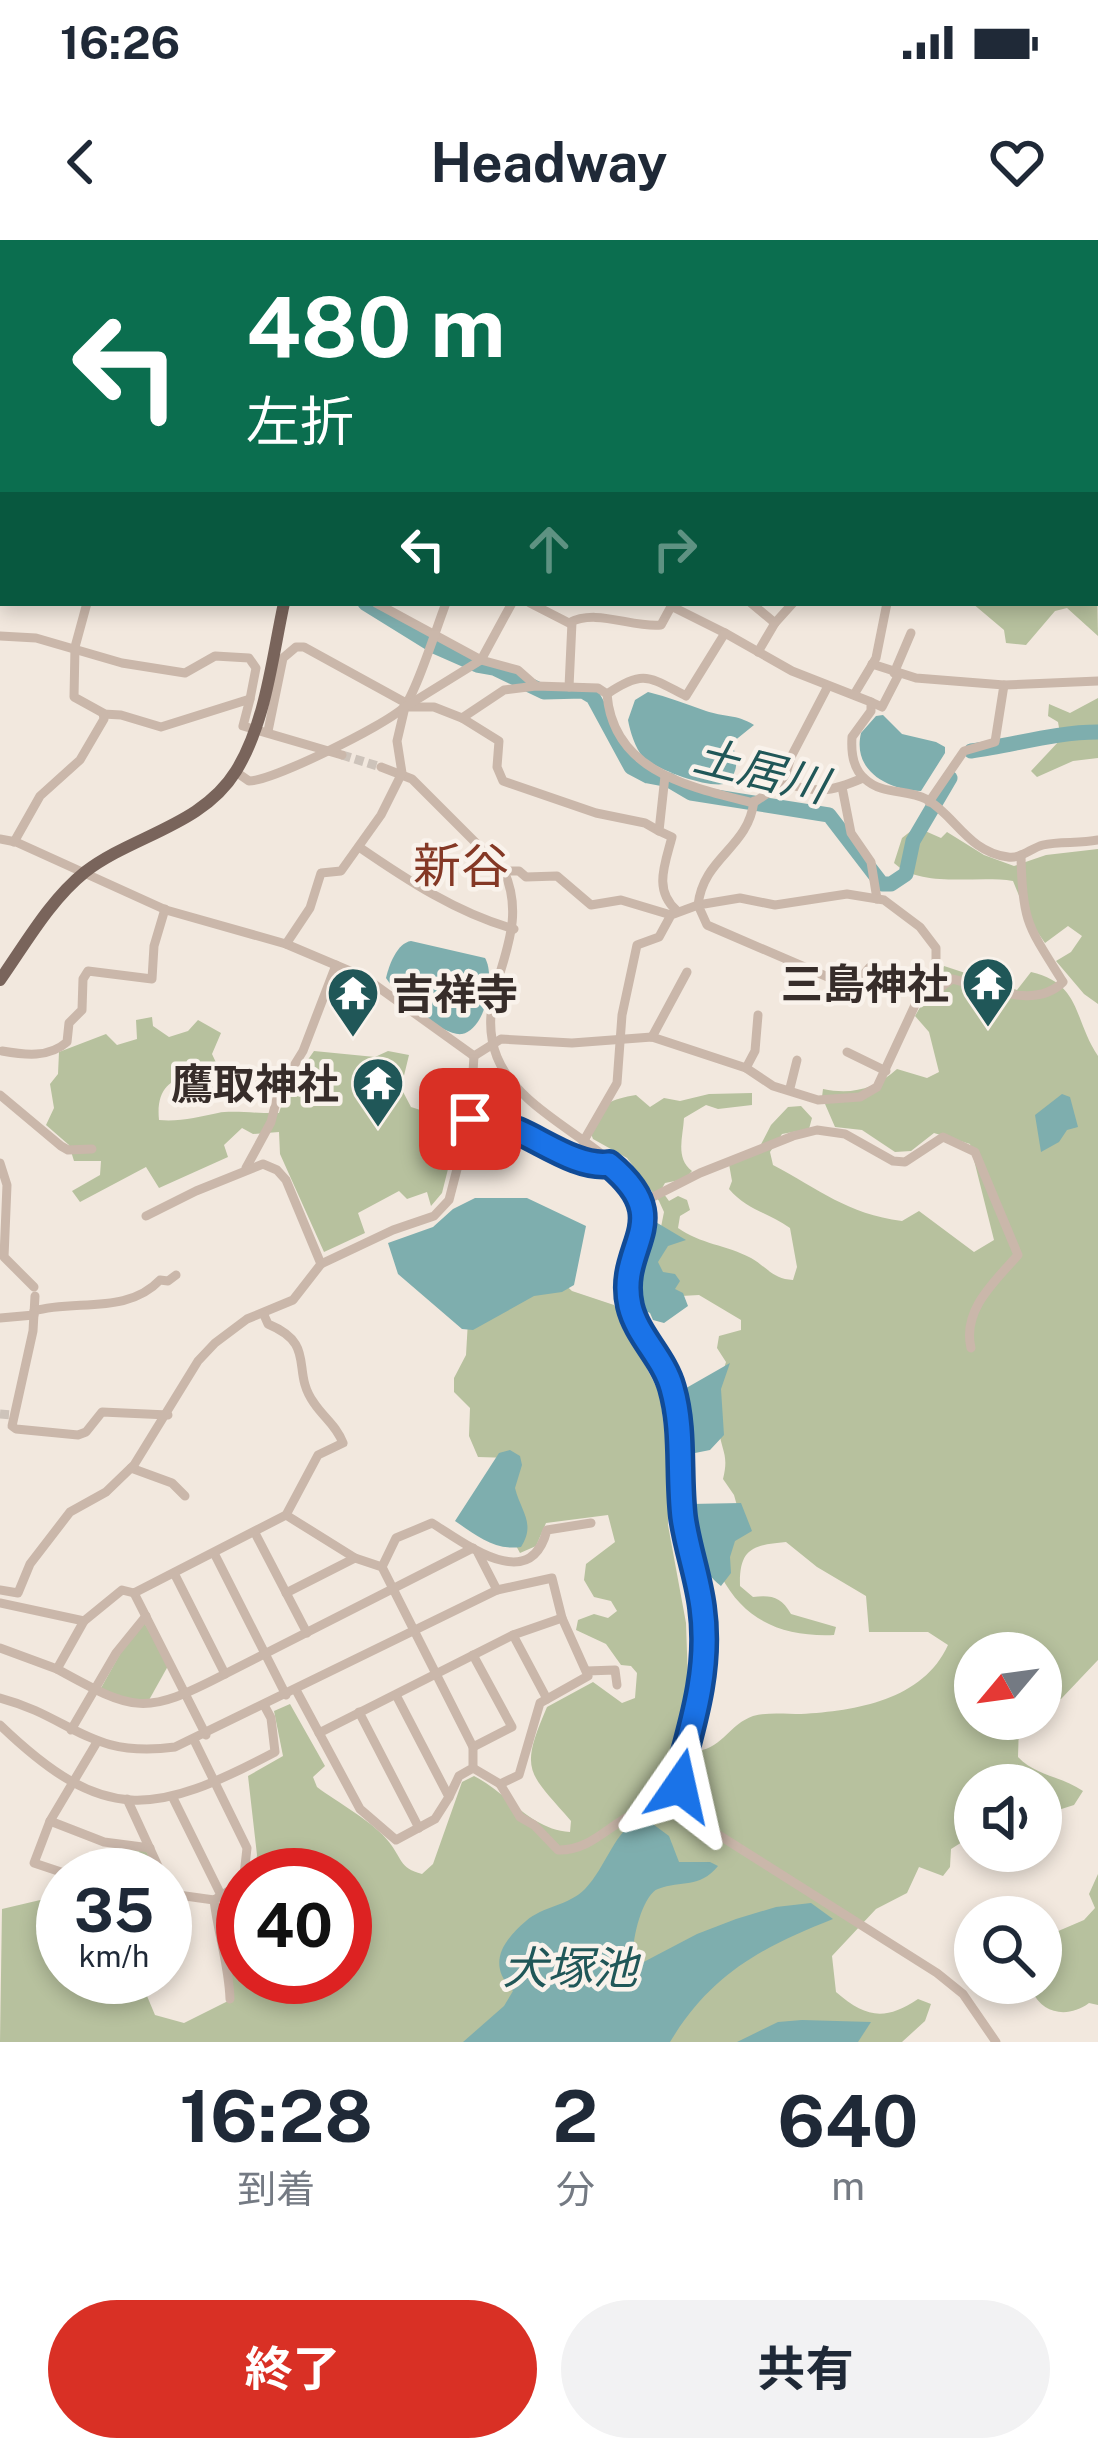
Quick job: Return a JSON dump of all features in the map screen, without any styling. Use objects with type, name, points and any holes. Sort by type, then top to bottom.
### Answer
[{"type":"main road","points":[[0,980],[51,908],[85,872],[185,818],[236,772],[262,729],[283,606]]},
{"type":"street","points":[[86,606],[75,651],[74,697],[103,714],[160,728],[250,699]]},
{"type":"street","points":[[381,606],[482,660],[518,670],[536,686]]},
{"type":"street","points":[[286,944],[310,908],[321,873],[341,871],[382,814],[402,773],[397,741],[406,705],[445,606]]},
{"type":"street","points":[[236,772],[257,781],[328,750],[482,660],[510,606]]},
{"type":"street","points":[[537,606],[572,622]]},
{"type":"street","points":[[572,622],[581,616],[661,625],[671,606]]},
{"type":"street","points":[[674,606],[828,686],[882,707],[911,633]]},
{"type":"street","points":[[755,606],[775,623]]},
{"type":"street","points":[[758,652],[790,606]]},
{"type":"street","points":[[855,694],[872,664],[886,606]]},
{"type":"street","points":[[569,687],[572,622]]},
{"type":"street","points":[[607,694],[634,677],[646,676],[686,696],[725,633]]},
{"type":"street","points":[[0,636],[36,638],[75,651],[185,673],[215,656],[249,658],[256,668],[243,726],[343,755]]},
{"type":"street","points":[[262,729],[283,658],[296,646],[304,646],[406,705],[434,707],[499,741],[497,767],[503,782],[596,813],[645,823],[672,837],[662,890],[674,913]]},
{"type":"street","points":[[872,664],[896,674],[1004,685],[1098,681]]},
{"type":"street","points":[[929,802],[964,751],[995,742],[1004,685]]},
{"type":"street","points":[[462,718],[504,690],[598,688],[607,694],[615,725],[635,757],[650,770],[692,788],[754,802],[783,783],[790,758],[828,686]]},
{"type":"street","points":[[871,702],[871,711],[852,737],[855,764],[863,778],[879,788],[929,802],[971,841],[1006,857],[1042,845],[1098,840]]},
{"type":"street","points":[[14,842],[40,796],[80,760],[103,714]]},
{"type":"street","points":[[382,767],[422,787],[504,871],[515,902],[514,929],[492,1004],[494,1045],[513,1082],[609,1164],[636,1190],[641,1203],[644,1220],[629,1299],[635,1321],[672,1385],[678,1412],[683,1517],[704,1628],[703,1677],[680,1770],[684,1799],[714,1832],[950,1983],[996,2042]]},
{"type":"street","points":[[659,831],[665,776]]},
{"type":"street","points":[[783,783],[810,792],[863,778]]},
{"type":"street","points":[[842,787],[851,833],[872,862],[876,894]]},
{"type":"street","points":[[754,802],[751,826],[705,878],[698,905],[707,925],[796,965],[855,985],[870,967],[930,995],[952,980],[1016,997],[1056,990],[1063,982],[1022,910],[1021,855]]},
{"type":"street","points":[[0,839],[165,909],[286,944],[336,965],[391,994],[474,1056]]},
{"type":"street","points":[[359,847],[408,881],[514,929]]},
{"type":"street","points":[[474,1056],[501,1039],[572,1043],[652,1037],[746,1068],[773,1086],[818,1100],[860,1097],[877,1087],[936,969],[936,948],[905,913],[876,894],[775,905],[740,898],[674,913],[621,900],[591,905],[557,877],[504,871]]},
{"type":"street","points":[[0,1038],[1,1052],[58,1051],[67,1042],[70,1022],[82,1010],[83,979],[88,971],[152,980],[154,946],[165,909]]},
{"type":"street","points":[[583,1142],[617,1082],[631,959],[637,945],[659,937],[674,913]]},
{"type":"street","points":[[246,1168],[272,1123],[278,1090],[303,1051],[336,965]]},
{"type":"street","points":[[652,1037],[687,972]]},
{"type":"street","points":[[746,1068],[755,1051],[758,1015]]},
{"type":"street","points":[[847,1052],[886,1071]]},
{"type":"street","points":[[0,1590],[17,1593],[30,1564],[70,1512],[106,1492],[131,1468],[198,1361],[215,1343],[247,1319],[293,1300],[321,1264],[434,1216],[449,1200],[470,1119],[474,1056]]},
{"type":"street","points":[[790,1088],[797,1060]]},
{"type":"street","points":[[0,1095],[68,1150],[92,1149]]},
{"type":"street","points":[[470,1119],[519,1131],[538,1144],[598,1166],[609,1164]]},
{"type":"street","points":[[641,1203],[700,1173],[805,1133],[845,1134],[893,1161],[905,1162],[943,1137],[974,1151],[1018,1255],[974,1310],[970,1348]]},
{"type":"street","points":[[0,1163],[8,1185],[4,1257],[10,1267],[29,1278],[34,1291],[12,1426],[78,1435],[102,1412],[168,1415]]},
{"type":"street","points":[[146,1216],[262,1164],[286,1180],[321,1264]]},
{"type":"street","points":[[0,1318],[67,1304],[88,1308],[140,1297],[176,1274]]},
{"type":"street","points":[[134,1593],[286,1515],[317,1455],[343,1443],[338,1429],[310,1400],[301,1351],[291,1334],[268,1324],[264,1315]]},
{"type":"street","points":[[131,1468],[172,1483],[185,1496]]},
{"type":"street","points":[[286,1515],[356,1558],[382,1567],[473,1747],[473,1768]]},
{"type":"street","points":[[382,1567],[395,1538],[432,1523],[475,1550],[511,1562],[531,1559],[542,1550],[547,1530],[592,1523]]},
{"type":"street","points":[[254,1533],[307,1634]]},
{"type":"street","points":[[0,1648],[57,1669],[116,1701],[148,1705],[185,1695],[475,1550]]},
{"type":"street","points":[[475,1550],[497,1590]]},
{"type":"street","points":[[214,1553],[265,1654],[319,1732],[360,1809],[396,1840],[435,1819],[459,1776],[473,1768]]},
{"type":"street","points":[[286,1593],[356,1558]]},
{"type":"street","points":[[174,1573],[225,1674]]},
{"type":"street","points":[[0,1698],[22,1704],[97,1742],[142,1750],[175,1748],[497,1590],[552,1577],[562,1618],[589,1676],[540,1703],[519,1775],[500,1784]]},
{"type":"street","points":[[57,1669],[84,1622],[122,1589],[134,1593],[206,1735]]},
{"type":"street","points":[[0,1603],[84,1622]]},
{"type":"street","points":[[71,1730],[116,1653],[146,1616]]},
{"type":"street","points":[[319,1732],[514,1635],[562,1618]]},
{"type":"street","points":[[514,1635],[547,1699]]},
{"type":"street","points":[[473,1655],[512,1727]]},
{"type":"street","points":[[587,1671],[615,1670],[617,1685]]},
{"type":"street","points":[[396,1695],[449,1797]]},
{"type":"street","points":[[0,1725],[44,1767],[74,1784],[127,1799],[173,1798],[216,1783],[275,1752],[265,1705]]},
{"type":"street","points":[[359,1712],[419,1828]]},
{"type":"street","points":[[473,1747],[535,1715]]},
{"type":"street","points":[[194,1740],[247,1848]]},
{"type":"street","points":[[40,1848],[50,1820],[97,1742]]},
{"type":"street","points":[[473,1768],[500,1784],[520,1816],[558,1850],[607,1834],[638,1812],[684,1799]]},
{"type":"street","points":[[173,1798],[216,1894]]},
{"type":"street","points":[[127,1799],[150,1848]]},
{"type":"street","points":[[50,1820],[104,1842],[150,1848]]},
{"type":"green space","points":[[976,606],[1097,606],[1098,636],[1067,608],[1055,611],[1026,645],[1006,643],[1004,630]]},
{"type":"green space","points":[[1098,698],[1098,758],[1073,761],[1037,777],[1031,771],[1061,739],[1058,722],[1048,716],[1049,704],[1070,713]]},
{"type":"green space","points":[[916,827],[941,838],[947,832],[984,855],[1014,866],[1046,855],[1098,849],[1098,1004],[1056,961],[1071,952],[1082,936],[1068,926],[1045,943],[1029,920],[1013,881],[934,879],[894,863],[902,838]]},
{"type":"green space","points":[[944,966],[1017,990],[1031,972],[1068,994],[1098,1056],[1098,1660],[1062,1698],[1062,1632],[954,1632],[954,1740],[1019,1740],[1018,1757],[1028,1764],[954,1764],[950,1867],[943,1876],[919,1867],[907,1893],[876,1909],[832,1956],[836,1992],[847,2001],[876,2014],[918,1999],[931,2004],[925,2021],[902,2042],[0,2042],[2,1909],[36,1901],[36,2004],[150,2004],[155,2015],[184,2023],[222,2004],[372,2004],[372,1848],[256,1848],[248,1776],[283,1756],[274,1711],[290,1704],[325,1766],[313,1777],[317,1787],[375,1828],[415,1872],[422,1874],[433,1864],[462,1782],[474,1776],[542,1824],[570,1832],[571,1821],[532,1770],[533,1745],[547,1707],[593,1682],[622,1703],[635,1698],[637,1673],[631,1666],[621,1665],[606,1644],[576,1630],[578,1620],[594,1614],[608,1618],[617,1611],[611,1601],[594,1597],[584,1580],[586,1564],[615,1542],[608,1515],[546,1523],[536,1546],[520,1553],[514,1542],[511,1458],[478,1457],[469,1436],[470,1408],[454,1392],[454,1378],[466,1355],[468,1321],[558,1278],[572,1291],[614,1305],[660,1394],[668,1462],[668,1525],[686,1623],[688,1682],[680,1733],[698,1751],[753,1716],[844,1710],[886,1699],[922,1679],[937,1664],[948,1645],[928,1632],[869,1632],[866,1596],[786,1542],[750,1551],[742,1564],[740,1586],[753,1597],[780,1601],[791,1614],[836,1627],[834,1635],[799,1633],[768,1624],[731,1592],[721,1576],[732,1536],[743,1527],[734,1495],[723,1479],[718,1404],[726,1362],[717,1348],[719,1336],[741,1330],[741,1320],[699,1295],[681,1296],[660,1275],[654,1262],[664,1212],[659,1201],[627,1158],[593,1139],[588,1126],[602,1108],[636,1095],[650,1107],[664,1098],[680,1101],[709,1094],[752,1093],[752,1105],[718,1109],[706,1105],[684,1118],[682,1154],[692,1171],[685,1179],[665,1183],[661,1190],[669,1201],[678,1196],[687,1200],[690,1210],[680,1216],[678,1228],[793,1280],[797,1267],[790,1228],[729,1189],[729,1164],[756,1154],[771,1125],[788,1107],[801,1106],[812,1118],[809,1129],[782,1134],[770,1152],[773,1165],[865,1213],[902,1221],[919,1211],[974,1252],[994,1240],[970,1144],[934,1133],[911,1151],[895,1152],[862,1130],[835,1127],[822,1097],[823,1089],[863,1089],[897,1069],[927,1078],[939,1072],[929,1032],[915,1016]]},
{"type":"green space","points":[[152,1017],[153,1026],[169,1037],[188,1031],[198,1020],[221,1033],[212,1054],[219,1069],[212,1083],[190,1078],[172,1082],[161,1096],[159,1120],[224,1112],[279,1113],[286,1091],[314,1051],[409,1055],[401,1088],[411,1107],[442,1117],[457,1133],[442,1193],[431,1206],[427,1192],[407,1199],[399,1191],[358,1213],[365,1233],[324,1252],[280,1154],[279,1132],[253,1134],[242,1128],[224,1145],[228,1157],[159,1188],[146,1167],[80,1202],[72,1191],[100,1175],[101,1161],[74,1161],[69,1145],[46,1125],[54,1108],[50,1084],[58,1074],[59,1052],[106,1034],[117,1045],[137,1039],[136,1020]]},
{"type":"green space","points":[[144,1622],[168,1666],[149,1700],[124,1700],[101,1688]]},
{"type":"green space","points":[[1062,1780],[1083,1791],[1074,1805],[1062,1809]]},
{"type":"green space","points":[[1098,1874],[1098,2005],[1057,2012],[1042,2004],[1062,2004],[1062,1929],[1084,1920],[1095,1908],[1089,1894]]},
{"type":"water","points":[[648,692],[754,725],[733,742],[736,768],[728,783],[684,778],[643,757],[628,720],[635,700]]},
{"type":"water","points":[[883,715],[902,734],[945,747],[921,791],[885,782],[862,758],[861,733],[876,716]]},
{"type":"water","points":[[411,941],[485,958],[487,1000],[471,1030],[462,1034],[443,1029],[409,1004],[386,978],[398,950]]},
{"type":"water","points":[[1062,1094],[1070,1097],[1078,1127],[1067,1130],[1059,1142],[1041,1152],[1035,1115]]},
{"type":"water","points":[[475,1198],[527,1198],[586,1226],[574,1285],[534,1296],[473,1330],[462,1329],[398,1274],[388,1243],[433,1227]]},
{"type":"water","points":[[654,1221],[686,1240],[668,1246],[658,1262],[663,1272],[675,1274],[680,1281],[675,1289],[683,1293],[688,1306],[664,1323],[641,1309],[638,1280]]},
{"type":"water","points":[[730,1363],[721,1389],[724,1435],[710,1450],[695,1453],[681,1391]]},
{"type":"water","points":[[510,1450],[520,1456],[515,1488],[527,1524],[521,1547],[511,1548],[494,1544],[455,1521],[499,1453]]},
{"type":"water","points":[[741,1503],[752,1531],[735,1541],[731,1573],[721,1586],[696,1549],[690,1504]]},
{"type":"water","name":"犬塚池","points":[[642,1816],[669,1836],[679,1862],[718,1866],[697,1881],[652,1893],[635,1937],[636,1966],[697,1934],[776,1907],[811,1903],[833,1919],[783,1940],[740,1966],[703,1998],[670,2042],[463,2042],[504,2006],[513,1991],[499,1964],[509,1938],[533,1916],[585,1889],[624,1831]]},
{"type":"water","name":"犬塚池","points":[[778,2022],[871,2022],[858,2042],[737,2042]]},
{"type":"waterway","name":"土居川","points":[[370,606],[436,647],[477,665],[544,692],[583,691],[593,697],[631,767],[648,776],[669,780],[691,793],[829,815],[882,884],[906,874],[913,841],[950,778]]},
{"type":"waterway","name":"土居川","points":[[971,751],[1098,732]]},
{"type":"tunnel","points":[[342,755],[381,767]]},
{"type":"tunnel","points":[[0,1414],[14,1415]]},
{"type":"place","name":"三島神社","points":[[988,1029]]},
{"type":"place","name":"吉祥寺","points":[[353,1039]]},
{"type":"place","name":"鷹取神社","points":[[378,1129]]},
{"type":"district","name":"新谷","points":[[461,865]]},
{"type":"route","points":[[470,1119],[519,1131],[538,1144],[598,1166],[609,1164],[636,1190],[641,1203],[644,1220],[629,1299],[635,1321],[672,1385],[680,1426],[683,1517],[704,1628],[703,1677],[680,1786]]}]
